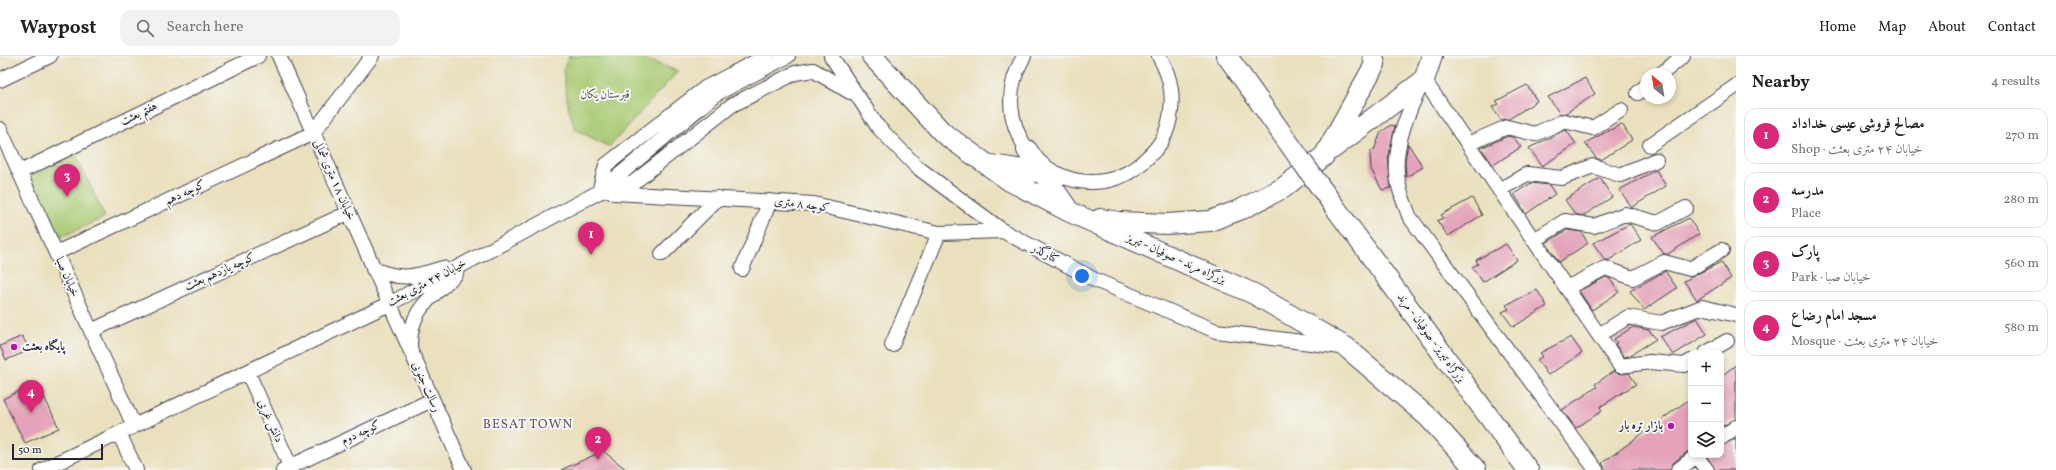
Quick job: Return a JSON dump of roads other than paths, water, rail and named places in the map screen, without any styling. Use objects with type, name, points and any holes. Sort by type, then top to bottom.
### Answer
[{"type":"highway","name":"بزرگراه مرند - صوفیان - تبریز","points":[[872,56],[944,133],[1010,181],[1070,212],[1254,294],[1347,348],[1429,418],[1476,470]]},
{"type":"highway","points":[[1221,56],[1264,108]]},
{"type":"highway","points":[[1227,56],[1264,108]]},
{"type":"highway","points":[[1324,156],[1375,64],[1374,56]]},
{"type":"highway","points":[[1026,150],[1051,174],[1070,212],[1119,222],[1167,224],[1210,221],[1242,209],[1283,188],[1424,80],[1432,56]]},
{"type":"highway","name":"بزرگراه تبریز - صوفیان - مرند","points":[[1264,108],[1528,470]]},
{"type":"highway","points":[[985,164],[1051,174]]},
{"type":"street","points":[[0,80],[50,56]]},
{"type":"street","name":"هفتم بعثت","points":[[20,172],[258,56]]},
{"type":"street","name":"خیابان ۱۸ متری شمالی","points":[[279,56],[389,304]]},
{"type":"street","points":[[313,133],[372,56]]},
{"type":"street","points":[[766,56],[705,88],[606,165],[600,192],[633,183],[732,105],[795,74],[813,70],[855,95]]},
{"type":"street","name":"خیابان ۲۴ متری بعثت","points":[[42,470],[248,373],[389,304],[600,192],[716,94],[788,56]]},
{"type":"street","name":"کنارگذر","points":[[831,56],[855,95],[878,127],[918,167],[1003,231],[1095,280],[1216,331],[1347,348]]},
{"type":"street","points":[[1010,56],[1016,69]]},
{"type":"street","points":[[1024,56],[1016,69],[1011,90],[1010,111],[1016,131],[1026,150]]},
{"type":"street","points":[[1051,174],[1080,181],[1102,181],[1122,176],[1141,165],[1156,150],[1167,132],[1172,111],[1172,90],[1167,69],[1160,56]]},
{"type":"street","points":[[1668,68],[1683,56]]},
{"type":"street","points":[[1596,470],[1446,264],[1409,216],[1398,186],[1396,160],[1413,101],[1424,80],[1620,366],[1650,362],[1685,365],[1688,363]]},
{"type":"street","points":[[1650,145],[1736,86]]},
{"type":"street","points":[[1468,144],[1507,127],[1535,134],[1564,121],[1593,128],[1622,110]]},
{"type":"street","name":"خیابان صبا","points":[[0,128],[134,426]]},
{"type":"street","name":"کوچه دهم","points":[[56,253],[313,133]]},
{"type":"street","points":[[1499,190],[1527,174],[1562,178],[1593,166],[1620,175],[1656,160]]},
{"type":"street","name":"کوچه ۸ متری","points":[[600,192],[814,204],[939,233],[1003,231]]},
{"type":"street","points":[[662,254],[718,198]]},
{"type":"street","points":[[742,269],[770,201]]},
{"type":"street","points":[[1534,240],[1565,221],[1594,226],[1625,214],[1658,223],[1686,208]]},
{"type":"street","name":"کوچه یازدهم بعثت","points":[[91,331],[348,214]]},
{"type":"street","points":[[892,345],[939,233]]},
{"type":"street","points":[[1567,288],[1605,268],[1633,278],[1664,262],[1690,269],[1722,250]]},
{"type":"street","points":[[373,269],[387,275],[407,277],[471,260]]},
{"type":"street","points":[[410,352],[412,325],[420,309],[471,260]]},
{"type":"street","name":"رسالت جنوبی","points":[[389,304],[464,470]]},
{"type":"street","points":[[1599,335],[1628,317],[1662,324],[1702,307],[1736,315]]},
{"type":"street","points":[[1712,350],[1728,341]]},
{"type":"street","name":"دانش غربی","points":[[248,373],[288,469]]},
{"type":"street","name":"کوچه دوم","points":[[288,469],[432,400]]},
{"type":"street","points":[[1724,436],[1736,427]]},
{"type":"street","points":[[120,433],[136,470]]},
{"type":"street","points":[[1678,470],[1694,458]]},
{"type":"street","points":[[1698,458],[1707,470]]},
{"type":"place","name":"پارک","points":[[67,197]]},
{"type":"place","name":"مصالح فروشی عیسی خداداد","points":[[591,255]]},
{"type":"place","name":"پایگاه بعثت","points":[[14,347]]},
{"type":"place","name":"مسجد امام رضا ع","points":[[31,413]]},
{"type":"place","name":"بازار تره بار","points":[[1671,426]]},
{"type":"place","name":"مدرسه","points":[[598,460]]},
{"type":"district","name":"BESAT TOWN","points":[[528,425]]},
{"type":"park label","name":"قبرستان یکان","points":[[605,95]]}]
